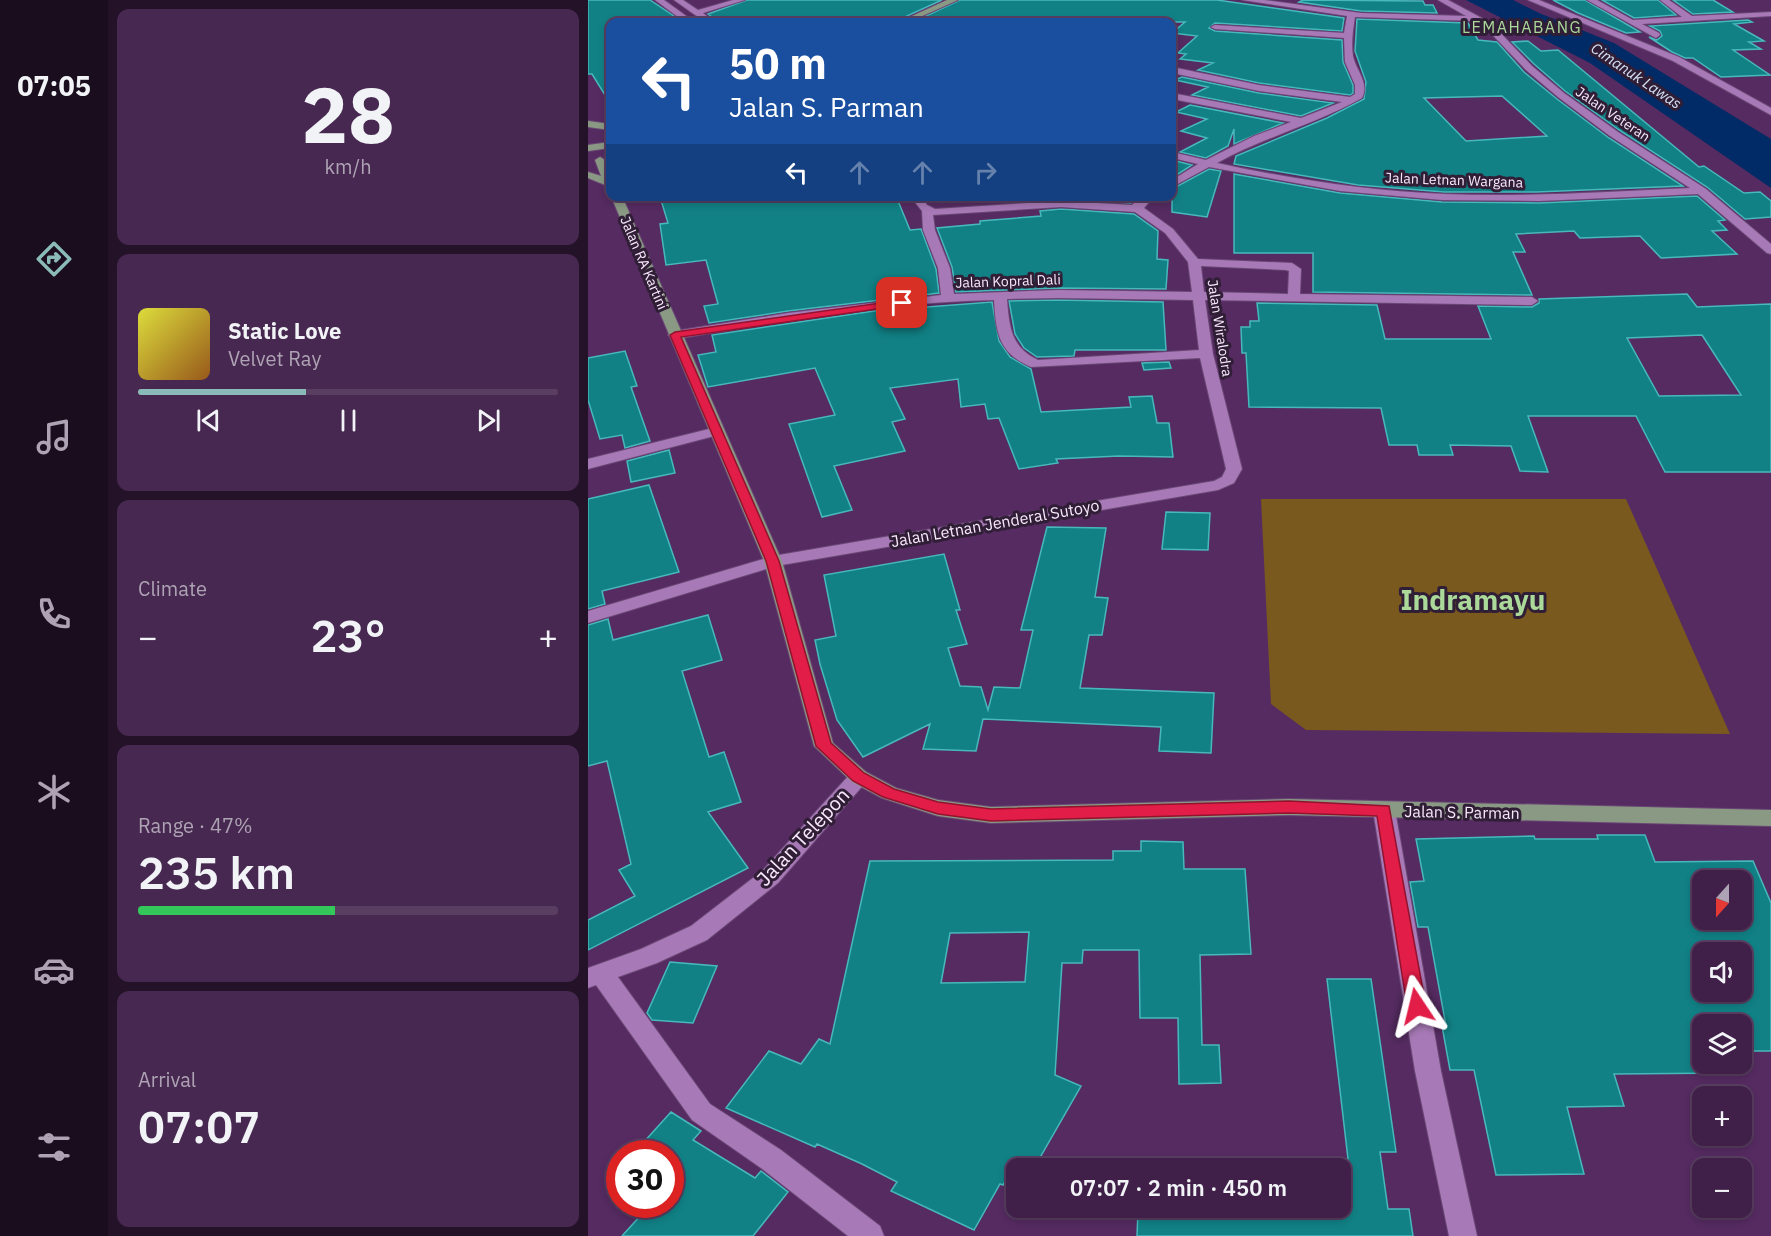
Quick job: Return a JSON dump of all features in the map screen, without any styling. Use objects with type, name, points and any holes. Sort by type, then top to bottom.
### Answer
[{"type":"main road","points":[[912,18],[954,0]]},
{"type":"main road","points":[[606,127],[588,125],[590,147],[606,145]]},
{"type":"main road","points":[[588,160],[605,159]]},
{"type":"main road","points":[[588,175],[606,182]]},
{"type":"main road","name":"Jalan RA Kartini","points":[[618,201],[773,561]]},
{"type":"main road","name":"Jalan S. Parman","points":[[773,561],[824,746],[859,777],[889,793],[938,808],[991,815],[1289,807],[1771,818]]},
{"type":"street","points":[[659,0],[686,18]]},
{"type":"street","points":[[681,2],[696,0]]},
{"type":"street","points":[[696,13],[741,0]]},
{"type":"street","points":[[1246,0],[1351,14],[1479,19]]},
{"type":"street","name":"Jalan Veteran","points":[[1442,0],[1492,28],[1528,68],[1561,95],[1614,134],[1702,191],[1771,250]]},
{"type":"street","points":[[1532,0],[1676,59],[1771,112]]},
{"type":"street","points":[[1591,0],[1656,35]]},
{"type":"street","points":[[1664,0],[1689,18]]},
{"type":"street","points":[[681,2],[704,18]]},
{"type":"street","points":[[1734,6],[1748,15]]},
{"type":"street","points":[[1176,182],[1206,164],[1268,134],[1351,100],[1362,91],[1351,66],[1347,36],[1351,14]]},
{"type":"street","points":[[1633,22],[1771,14]]},
{"type":"street","points":[[1215,27],[1347,36]]},
{"type":"street","points":[[1176,71],[1251,86],[1351,100]]},
{"type":"street","points":[[1176,97],[1302,121]]},
{"type":"street","points":[[1757,104],[1771,103]]},
{"type":"street","name":"Jalan Letnan Wargana","points":[[1176,155],[1206,164],[1287,180],[1416,196],[1482,198],[1702,191]]},
{"type":"street","points":[[919,201],[927,211],[929,230],[944,268],[948,298]]},
{"type":"street","points":[[927,211],[1060,204],[1138,209],[1137,204],[1142,201]]},
{"type":"street","name":"Jalan Wiralodra","points":[[1138,209],[1169,231],[1194,262],[1206,354],[1234,470],[1228,480],[1218,485]]},
{"type":"street","points":[[1194,262],[1288,266],[1295,269],[1294,298]]},
{"type":"street","points":[[1000,295],[1004,336],[1013,352],[1025,361],[1036,364],[1206,354]]},
{"type":"street","name":"Jalan Kopral Dali","points":[[675,335],[788,317],[948,298],[1000,295],[1532,301]]},
{"type":"street","points":[[588,464],[717,431]]},
{"type":"street","name":"Jalan Letnan Jenderal Sutoyo","points":[[588,616],[773,561],[1218,485]]},
{"type":"street","name":"Jalan Telepon","points":[[594,975],[649,957],[699,933],[770,877],[859,777]]},
{"type":"street","points":[[1384,810],[1428,1071],[1463,1236]]},
{"type":"street","points":[[594,975],[700,1112],[771,1159],[870,1236]]},
{"type":"shaded area","points":[[1261,499],[1626,499],[1730,734],[1306,730],[1271,704]]},
{"type":"water","name":"Cimanuk Lawas","points":[[1466,0],[1513,0],[1614,43],[1771,139],[1771,188],[1590,63]]},
{"type":"building","points":[[588,0],[650,0],[677,18],[606,18],[606,97],[592,74],[588,74]]},
{"type":"building","points":[[747,0],[942,0],[902,18],[720,18],[708,14]]},
{"type":"building","points":[[960,0],[1217,0],[1344,18],[1342,31],[1215,23],[1209,28],[1215,31],[1342,40],[1343,62],[1353,85],[1353,93],[1350,95],[1259,83],[1198,70],[1213,63],[1180,59],[1186,54],[1178,53],[1197,36],[1176,33],[1176,30],[1185,22],[1176,22],[1176,18],[922,18]]},
{"type":"building","points":[[1303,0],[1423,1],[1425,5],[1433,5],[1437,13],[1361,11],[1299,2]]},
{"type":"building","points":[[1553,0],[1585,0],[1640,32],[1626,33]]},
{"type":"building","points":[[1602,0],[1658,0],[1676,15],[1634,18]]},
{"type":"building","points":[[1673,0],[1713,0],[1733,12],[1693,14]]},
{"type":"building","points":[[1357,19],[1468,23],[1478,40],[1497,42],[1524,72],[1557,99],[1609,138],[1683,186],[1536,192],[1444,192],[1358,185],[1234,164],[1236,156],[1327,118],[1364,99],[1366,82],[1355,51]],"holes":[[[1502,96],[1547,136],[1466,141],[1424,98]]]},
{"type":"building","points":[[1748,20],[1752,22],[1734,24],[1764,41],[1749,42],[1761,49],[1733,50],[1770,75],[1721,77],[1693,58],[1685,58],[1672,52],[1649,37],[1657,40],[1662,36],[1660,31],[1650,26]]},
{"type":"building","points":[[1528,41],[1541,51],[1558,50],[1699,167],[1704,166],[1744,193],[1760,192],[1771,201],[1771,217],[1745,219],[1707,187],[1619,130],[1565,91],[1512,42]]},
{"type":"building","points":[[1182,77],[1259,93],[1333,103],[1301,116],[1192,95],[1208,87],[1176,80]]},
{"type":"building","points":[[1190,105],[1283,123],[1234,144],[1234,129],[1228,146],[1206,158],[1180,152],[1207,138],[1181,131],[1207,119],[1176,112]]},
{"type":"building","points":[[1176,161],[1192,165],[1176,175]]},
{"type":"building","points":[[1209,169],[1221,171],[1207,217],[1172,212],[1172,201],[1176,201],[1176,187]]},
{"type":"building","points":[[1234,174],[1340,193],[1442,202],[1539,203],[1697,196],[1725,220],[1718,221],[1727,230],[1712,231],[1737,254],[1661,258],[1640,236],[1580,238],[1574,231],[1516,234],[1525,252],[1513,252],[1532,295],[1313,292],[1313,253],[1234,253]]},
{"type":"building","points":[[661,201],[898,201],[910,230],[921,229],[936,269],[939,293],[709,323],[704,306],[718,304],[706,260],[666,265],[660,224],[668,223]]},
{"type":"building","points":[[1096,201],[1133,201],[1131,203]]},
{"type":"building","points":[[1061,209],[1134,214],[1158,231],[1157,259],[1168,260],[1166,289],[1058,288],[956,292],[952,267],[937,228],[980,224],[980,221],[1041,216],[1040,211]]},
{"type":"building","points":[[1687,294],[1697,307],[1771,304],[1771,472],[1665,472],[1636,416],[1528,416],[1548,472],[1520,471],[1511,446],[1450,445],[1453,455],[1419,455],[1417,445],[1389,445],[1381,408],[1249,407],[1246,353],[1242,353],[1241,327],[1250,327],[1250,321],[1259,321],[1257,303],[1377,305],[1385,339],[1491,339],[1478,306],[1532,307],[1539,303],[1539,299]],"holes":[[[1702,335],[1741,395],[1659,396],[1627,338]]]},
{"type":"building","points":[[1009,301],[1163,302],[1166,350],[1075,350],[1074,356],[1037,357],[1024,348],[1015,334]]},
{"type":"building","points":[[992,302],[999,341],[1010,357],[1031,369],[1041,412],[1131,407],[1129,397],[1152,396],[1157,423],[1169,423],[1173,457],[1119,456],[1056,459],[1058,463],[1019,469],[999,418],[988,419],[985,404],[961,407],[958,379],[890,388],[905,419],[892,422],[905,451],[834,466],[852,510],[822,517],[789,424],[835,415],[815,368],[708,387],[698,355],[716,352],[712,335],[874,311]]},
{"type":"building","points":[[625,351],[637,386],[631,387],[650,441],[625,448],[622,435],[600,439],[588,400],[588,358]]},
{"type":"building","points":[[1169,362],[1171,368],[1144,370],[1142,363]]},
{"type":"building","points":[[669,450],[675,473],[631,482],[627,461]]},
{"type":"building","points":[[649,485],[679,572],[602,591],[605,604],[588,609],[588,499]]},
{"type":"building","points":[[1166,512],[1210,513],[1208,550],[1162,549]]},
{"type":"building","points":[[1047,527],[1106,528],[1095,597],[1108,598],[1102,635],[1089,635],[1080,688],[1214,693],[1211,753],[1159,751],[1161,727],[983,719],[976,751],[923,749],[930,724],[863,757],[837,720],[820,664],[815,640],[836,636],[824,575],[944,554],[960,610],[956,610],[967,644],[948,648],[960,686],[981,687],[988,710],[994,687],[1020,688],[1033,630],[1021,630]]},
{"type":"building","points":[[708,615],[722,660],[682,671],[709,757],[724,752],[741,802],[708,812],[748,868],[588,950],[588,920],[635,896],[619,870],[631,864],[607,761],[588,766],[588,625],[608,619],[613,640]]},
{"type":"building","points":[[1597,835],[1645,835],[1655,862],[1753,861],[1771,903],[1771,1051],[1752,1051],[1752,1014],[1692,1014],[1692,1073],[1614,1074],[1624,1106],[1567,1107],[1584,1174],[1496,1175],[1474,1070],[1450,1070],[1442,1026],[1446,1026],[1428,927],[1418,927],[1410,882],[1424,881],[1416,839],[1534,836],[1535,839],[1598,839]]},
{"type":"building","points":[[1141,841],[1183,842],[1184,869],[1245,869],[1251,954],[1200,955],[1202,1045],[1219,1045],[1221,1083],[1179,1084],[1178,1018],[1140,1018],[1139,950],[1083,950],[1082,963],[1062,963],[1055,1075],[1081,1086],[1040,1158],[1006,1158],[1006,1180],[1003,1185],[1000,1184],[974,1230],[891,1191],[897,1182],[862,1164],[817,1144],[815,1147],[726,1108],[769,1051],[801,1064],[819,1039],[830,1044],[870,861],[1113,860],[1113,851],[1141,851]],"holes":[[[1029,932],[1025,982],[941,983],[950,933]]]},
{"type":"building","points":[[670,962],[717,966],[693,1023],[652,1020],[647,1013]]},
{"type":"building","points":[[1327,979],[1371,979],[1396,1152],[1380,1152],[1388,1209],[1409,1209],[1413,1236],[1137,1236],[1138,1218],[1351,1218],[1351,1158],[1348,1158]]},
{"type":"building","points":[[671,1112],[701,1131],[693,1140],[755,1178],[761,1171],[788,1192],[753,1236],[622,1236],[638,1218],[684,1218],[684,1140],[646,1140]]},
{"type":"district","name":"LEMAHABANG","points":[[1522,27]]},
{"type":"district","name":"Indramayu","points":[[1473,600]]},
{"type":"route","points":[[902,303],[788,317],[675,335],[773,561],[824,746],[859,777],[889,793],[938,808],[991,815],[1289,807],[1384,810],[1417,1006]]}]
